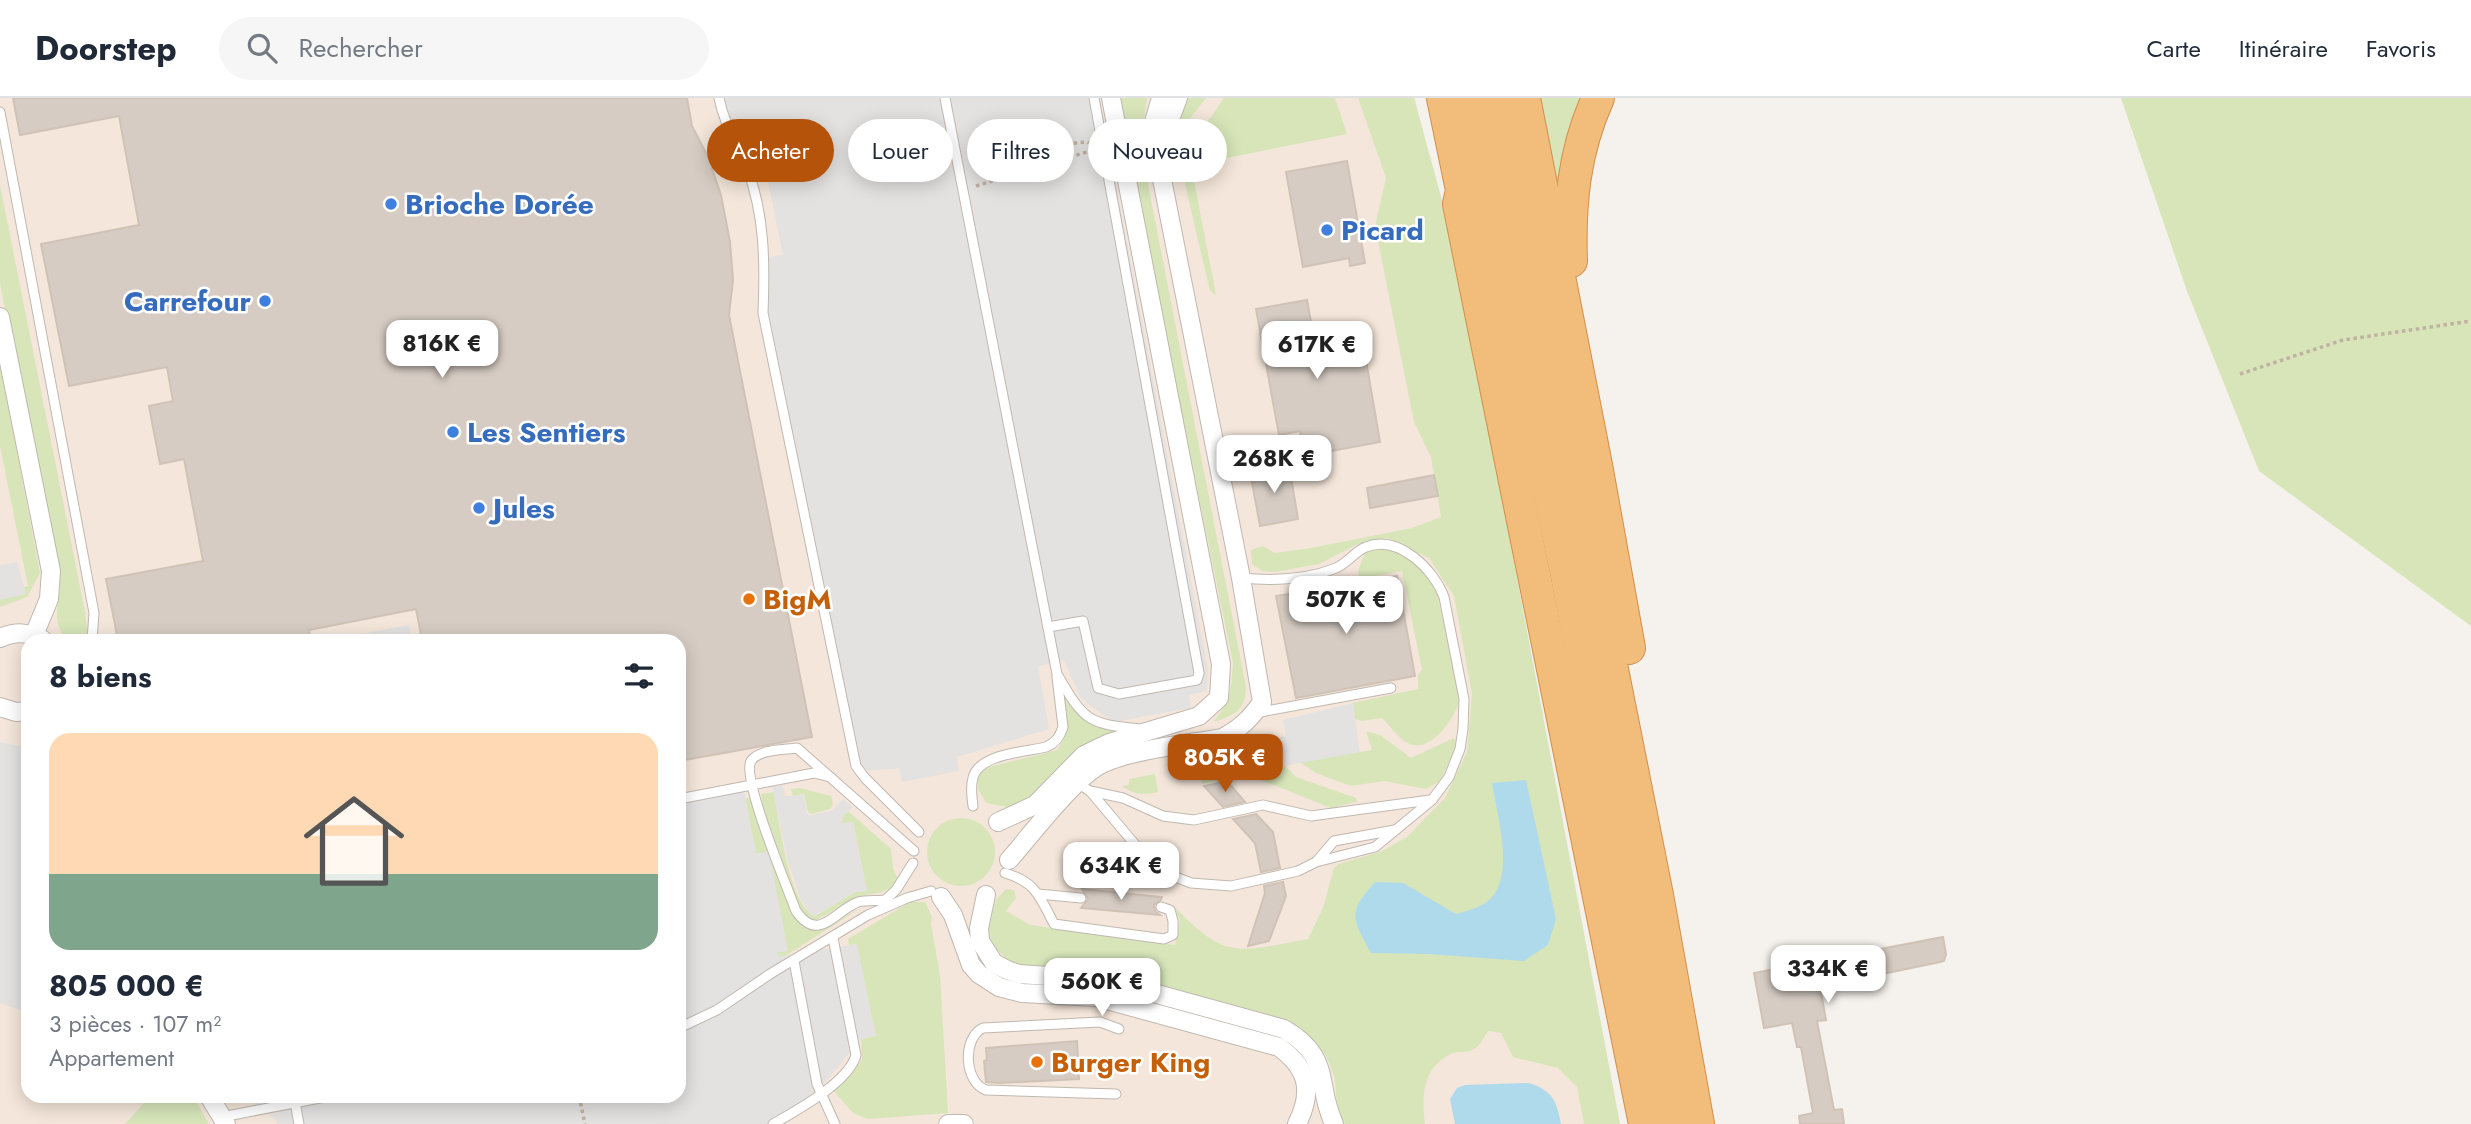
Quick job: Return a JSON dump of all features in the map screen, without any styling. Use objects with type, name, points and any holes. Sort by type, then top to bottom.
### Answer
[{"type":"highway","points":[[1426,98],[1446,193],[1459,204]]},
{"type":"highway","points":[[1443,98],[1462,190],[1459,204],[1644,1124]]},
{"type":"highway","points":[[1466,98],[1566,571],[1672,1124]]},
{"type":"highway","points":[[1498,98],[1657,895],[1698,1124]]},
{"type":"highway","points":[[1524,98],[1617,575],[1661,835],[1657,895]]},
{"type":"highway","points":[[1570,328],[1575,296],[1570,222],[1574,173],[1583,137],[1598,98]]},
{"type":"street","points":[[998,822],[1035,806],[1084,755],[1109,743],[1199,716],[1210,709],[1219,698],[1221,664],[1111,98]]},
{"type":"street","points":[[1155,119],[1161,98]]},
{"type":"street","points":[[1170,119],[1178,98]]},
{"type":"street","points":[[1007,866],[1084,787],[1102,763],[1125,756],[1222,738],[1236,731],[1262,702],[1241,578],[1162,182]]},
{"type":"street","points":[[0,317],[51,571],[49,599],[40,634]]},
{"type":"street","points":[[0,638],[11,633],[26,634]]},
{"type":"street","points":[[0,707],[21,712]]},
{"type":"street","points":[[936,894],[959,928],[971,965],[979,974],[999,987],[1022,993],[1096,997],[1279,1047],[1298,1063],[1306,1085],[1307,1100],[1297,1124]]},
{"type":"street","points":[[986,895],[979,928],[980,941],[994,963],[1019,974],[1106,980],[1284,1030],[1302,1042],[1318,1063],[1325,1087],[1327,1110],[1334,1124]]},
{"type":"street","points":[[213,1103],[224,1121]]},
{"type":"street","points":[[948,1124],[964,1124]]},
{"type":"lane","points":[[719,98],[723,119],[747,168],[756,198],[765,264],[763,313],[856,766],[919,832]]},
{"type":"lane","points":[[945,98],[1057,674],[1063,727],[1061,734],[1046,747],[987,760],[978,767],[973,775],[973,806]]},
{"type":"lane","points":[[1048,627],[1083,621],[1098,688],[1119,694],[1197,680],[1199,673],[1094,98]]},
{"type":"lane","points":[[0,112],[98,634]]},
{"type":"lane","points":[[1084,787],[1143,854],[1173,876],[1191,883],[1231,886],[1298,871],[1316,862],[1375,847],[1432,800],[1449,777],[1460,749],[1464,699],[1444,597],[1438,582],[1405,550],[1390,545],[1374,545],[1360,550],[1336,568],[1314,574],[1272,581],[1241,578]]},
{"type":"lane","points":[[92,634],[94,613]]},
{"type":"lane","points":[[1057,674],[1074,705],[1088,718],[1115,726],[1150,730]]},
{"type":"lane","points":[[1254,714],[1391,688]]},
{"type":"lane","points":[[886,900],[858,902],[824,924],[807,924],[796,911],[758,808],[749,766],[752,759],[761,754],[797,748],[914,851]]},
{"type":"lane","points":[[686,798],[814,773],[830,777]]},
{"type":"lane","points":[[1084,787],[1123,798],[1163,816],[1194,820],[1263,805],[1311,816],[1432,800]]},
{"type":"lane","points":[[1316,862],[1334,841],[1398,829]]},
{"type":"lane","points":[[686,1025],[717,1010],[868,915],[896,890],[913,863]]},
{"type":"lane","points":[[1007,866],[1038,894],[1054,924],[1164,939],[1173,935],[1173,921],[1170,910],[1161,907]]},
{"type":"lane","points":[[868,915],[907,898],[936,894]]},
{"type":"lane","points":[[1038,894],[1082,898]]},
{"type":"lane","points":[[773,1124],[821,1094],[853,1065],[856,1055],[833,937]]},
{"type":"lane","points":[[794,961],[817,1084],[835,1124]]},
{"type":"lane","points":[[1116,1094],[986,1090],[978,1087],[971,1077],[970,1042],[972,1036],[983,1028],[1100,1023],[1119,1030]]},
{"type":"lane","points":[[224,1121],[291,1103]]},
{"type":"lane","points":[[295,1103],[299,1124]]},
{"type":"path","points":[[1074,143],[1087,142],[1092,146],[1092,151],[1074,157]]},
{"type":"path","points":[[956,153],[967,152]]},
{"type":"path","points":[[962,190],[990,182]]},
{"type":"path","points":[[2240,374],[2343,340],[2471,321]]},
{"type":"path","points":[[1096,1065],[1125,1066]]},
{"type":"path","points":[[580,1103],[585,1124]]},
{"type":"shaded area","points":[[0,98],[1415,98],[1443,215],[1613,1124],[209,1124],[197,1103],[686,1103],[686,634],[21,634],[21,1103],[144,1103],[125,1124],[0,1124]]},
{"type":"shaded area","points":[[725,98],[1100,98],[1104,119],[1088,119],[1088,182],[1116,182],[1208,670],[1207,691],[1189,695],[1191,708],[1114,722],[1080,697],[1064,660],[1038,666],[1049,729],[957,757],[959,771],[902,782],[899,768],[854,772],[765,316],[768,257],[783,255],[768,182],[834,182],[834,119],[730,119]]},
{"type":"shaded area","points":[[17,562],[26,594],[0,600],[0,565]]},
{"type":"shaded area","points":[[409,625],[411,634],[362,634]]},
{"type":"shaded area","points":[[1353,703],[1360,752],[1240,774],[1236,747],[1286,736],[1283,720]]},
{"type":"shaded area","points":[[0,742],[21,746],[21,1010],[0,1003]]},
{"type":"shaded area","points":[[783,785],[785,796],[804,795],[807,814],[810,815],[831,811],[843,799],[853,807],[843,816],[841,823],[853,822],[867,891],[854,892],[815,916],[810,914],[800,898],[787,858],[772,786]]},
{"type":"shaded area","points":[[744,791],[756,853],[769,852],[788,951],[777,952],[778,957],[857,944],[876,1036],[861,1039],[828,1079],[794,1110],[767,1124],[277,1124],[276,1120],[252,1103],[686,1103],[686,803]]},
{"type":"green space","points":[[1121,98],[1147,98],[1144,119],[1125,119]]},
{"type":"green space","points":[[1186,98],[1206,98],[1189,119],[1177,119]]},
{"type":"green space","points":[[1224,98],[1335,98],[1347,134],[1227,158],[1227,119],[1209,119]]},
{"type":"green space","points":[[1358,98],[1414,98],[1454,244],[1620,1124],[1584,1124],[1577,1087],[1558,1068],[1513,1057],[1501,1033],[1488,1031],[1476,1048],[1468,1052],[1453,1053],[1435,1066],[1424,1092],[1425,1124],[1345,1124],[1338,1111],[1334,1077],[1328,1059],[1306,1033],[1291,1022],[1096,969],[1020,965],[1009,961],[994,947],[988,932],[996,900],[1006,889],[1014,890],[1016,898],[1006,911],[1030,925],[1175,945],[1180,920],[1173,905],[1206,936],[1234,948],[1265,947],[1308,939],[1323,908],[1334,868],[1338,864],[1380,852],[1407,837],[1445,798],[1467,752],[1472,694],[1454,596],[1429,558],[1387,538],[1356,545],[1319,564],[1275,572],[1262,571],[1252,564],[1251,550],[1263,546],[1275,553],[1311,548],[1412,528],[1441,517],[1431,457],[1414,422],[1375,226],[1386,178]]},
{"type":"green space","points":[[1536,98],[1590,98],[1556,209]]},
{"type":"green space","points":[[2121,98],[2471,98],[2471,626],[2259,471],[2187,291]]},
{"type":"green space","points":[[1137,182],[1148,182],[1246,687],[1241,707],[1227,717],[1213,722],[1229,695],[1233,663]]},
{"type":"green space","points":[[1184,182],[1194,182],[1216,295],[1210,291]]},
{"type":"green space","points":[[0,185],[87,634],[62,634],[58,622],[60,591],[0,283]]},
{"type":"green space","points":[[0,362],[40,573],[27,597],[0,607],[0,594],[28,586],[0,446]]},
{"type":"green space","points":[[1366,550],[1392,550],[1418,565],[1437,592],[1460,700],[1446,726],[1432,740],[1423,744],[1406,742],[1382,718],[1362,721],[1355,719],[1353,703],[1418,689],[1418,675],[1422,670],[1402,571],[1359,579],[1358,571]]},
{"type":"green space","points":[[1062,694],[1074,710],[1088,721],[1125,732],[1032,802],[1011,808],[987,803],[978,790],[978,775],[985,768],[1057,750],[1062,743],[1067,723]]},
{"type":"green space","points":[[1366,731],[1380,735],[1411,758],[1454,738],[1457,744],[1440,781],[1426,789],[1384,781],[1351,786],[1316,773],[1300,762],[1372,750]]},
{"type":"green space","points":[[1237,756],[1240,774],[1285,766],[1296,777],[1356,798],[1357,802],[1337,806],[1336,810],[1256,778],[1237,776],[1202,784],[1199,765],[1231,761]]},
{"type":"green space","points":[[1155,774],[1158,792],[1139,794],[1122,786],[1129,785],[1129,779]]},
{"type":"green space","points":[[800,788],[831,796],[833,805],[830,809],[811,814],[808,812],[804,794],[793,796],[791,789]]},
{"type":"green space","points":[[774,792],[792,879],[806,909],[815,916],[855,892],[867,891],[853,822],[841,824],[848,811],[891,849],[893,868],[898,879],[882,892],[861,896],[814,921],[806,916],[799,905],[763,809],[761,794]]},
{"type":"green space","points":[[745,798],[752,798],[795,919],[806,928],[815,930],[861,908],[785,956],[778,957],[776,952],[787,951],[768,852],[756,854]]},
{"type":"green space","points":[[968,818],[989,833],[995,845],[993,865],[985,876],[968,886],[954,886],[937,876],[929,865],[927,845],[937,828],[948,820]]},
{"type":"green space","points":[[910,902],[925,902],[932,917],[940,975],[948,1113],[868,1119],[853,1113],[834,1091],[853,1073],[862,1059],[861,1039],[875,1036],[856,944],[849,945],[848,939]]},
{"type":"green space","points":[[144,1103],[197,1103],[209,1124],[125,1124]]},
{"type":"water","points":[[1526,780],[1556,919],[1548,945],[1524,961],[1371,953],[1355,916],[1360,901],[1375,882],[1403,883],[1456,914],[1482,905],[1493,896],[1500,883],[1503,849],[1492,783]]},
{"type":"water","points":[[1529,1083],[1543,1089],[1552,1098],[1561,1124],[1455,1124],[1450,1099],[1457,1088],[1465,1085]]},
{"type":"building","name":"Les Sentiers","points":[[13,98],[687,98],[692,126],[707,155],[707,182],[717,182],[721,195],[730,242],[733,280],[729,315],[812,737],[686,760],[686,634],[421,634],[416,609],[309,630],[310,634],[117,634],[106,579],[203,561],[184,459],[160,464],[149,406],[173,401],[167,367],[69,386],[41,244],[139,225],[119,116],[20,135]]},
{"type":"building","name":"Picard","points":[[1347,161],[1365,263],[1350,266],[1349,258],[1303,267],[1286,172]]},
{"type":"building","points":[[1307,300],[1314,339],[1361,331],[1380,442],[1304,456],[1300,431],[1279,435],[1256,309]]},
{"type":"building","points":[[1289,465],[1298,519],[1260,526],[1250,472]]},
{"type":"building","points":[[1434,475],[1438,496],[1370,508],[1367,488]]},
{"type":"building","points":[[1397,576],[1415,676],[1296,698],[1276,596]]},
{"type":"building","points":[[1227,781],[1245,802],[1223,807],[1204,786]]},
{"type":"building","points":[[1256,814],[1273,832],[1280,868],[1261,872],[1255,843],[1233,819]]},
{"type":"building","points":[[1283,882],[1286,896],[1269,941],[1248,946],[1265,893],[1264,886]]},
{"type":"building","points":[[1082,889],[1162,897],[1154,905],[1155,911],[1160,915],[1081,908],[1088,899]]},
{"type":"building","points":[[1943,937],[1946,954],[1944,961],[1820,987],[1826,1020],[1817,1021],[1834,1110],[1842,1109],[1844,1124],[1800,1124],[1799,1116],[1813,1113],[1801,1047],[1797,1047],[1792,1023],[1764,1028],[1754,973]]},
{"type":"building","points":[[1077,1041],[1079,1079],[986,1082],[986,1048]]},
{"type":"place","name":"Brioche Dorée","points":[[391,204]]},
{"type":"place","name":"Picard","points":[[1327,230]]},
{"type":"place","name":"Carrefour","points":[[265,301]]},
{"type":"place","name":"Les Sentiers","points":[[453,432]]},
{"type":"place","name":"Jules","points":[[479,508]]},
{"type":"place","name":"BigM","points":[[749,599]]},
{"type":"place","name":"Burger King","points":[[1037,1062]]}]
